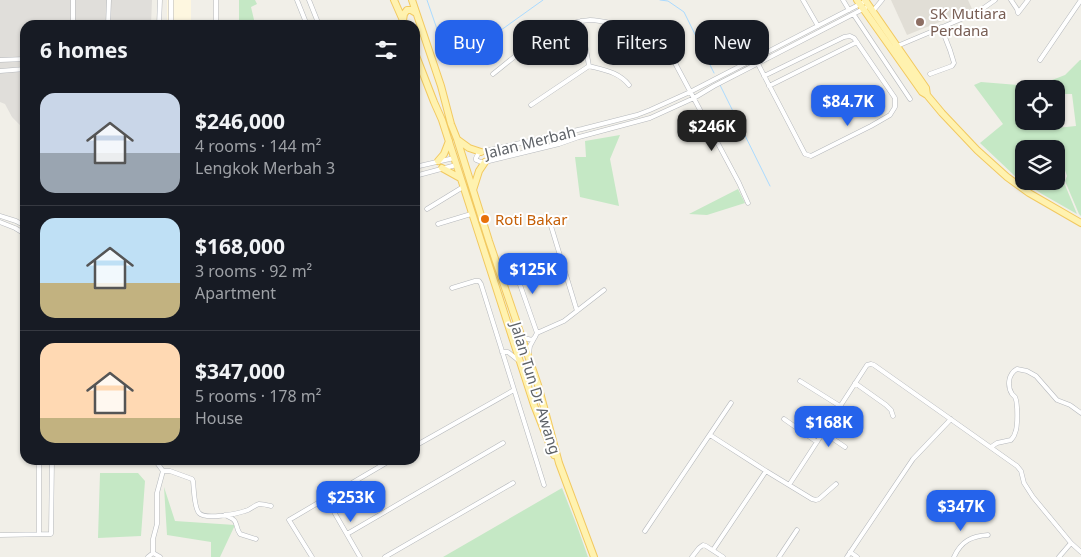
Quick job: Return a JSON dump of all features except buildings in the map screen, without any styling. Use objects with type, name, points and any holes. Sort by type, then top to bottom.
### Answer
[{"type":"main road","points":[[394,0],[403,20]]},
{"type":"main road","name":"Jalan Tun Dr Awang","points":[[412,0],[419,20]]},
{"type":"main road","points":[[865,6],[894,47],[922,92],[927,95],[976,150],[1029,193],[1081,223]]},
{"type":"main road","points":[[404,20],[405,12],[409,9],[417,14]]},
{"type":"main road","name":"Jalan Tun Dr Awang","points":[[420,23],[489,241],[529,357],[559,463],[594,557]]},
{"type":"main road","name":"Jalan Tun Dr Awang","points":[[420,65],[442,120],[534,405],[547,440],[559,463]]},
{"type":"main road","points":[[457,139],[470,148],[481,152]]},
{"type":"main road","points":[[438,162],[449,142]]},
{"type":"main road","points":[[473,190],[479,171],[485,162]]},
{"type":"main road","points":[[442,168],[460,178]]},
{"type":"street","points":[[73,0],[73,20]]},
{"type":"street","points":[[108,20],[109,0]]},
{"type":"street","points":[[159,20],[160,0]]},
{"type":"street","points":[[171,0],[171,20]]},
{"type":"street","points":[[216,0],[216,20]]},
{"type":"street","points":[[296,0],[305,20]]},
{"type":"street","points":[[309,0],[317,20]]},
{"type":"street","points":[[802,0],[818,26]]},
{"type":"street","points":[[843,0],[849,10]]},
{"type":"street","points":[[865,6],[882,0]]},
{"type":"street","points":[[894,47],[978,12],[995,0]]},
{"type":"street","points":[[1011,0],[1018,9],[1018,14],[1028,0]]},
{"type":"street","points":[[1040,60],[1081,0]]},
{"type":"street","name":"Jalan Merbah","points":[[769,51],[849,10],[865,6]]},
{"type":"street","name":"Jalan Merbah","points":[[769,58],[854,15],[865,6]]},
{"type":"street","points":[[854,15],[910,100]]},
{"type":"street","points":[[588,20],[641,29],[658,36],[667,48],[694,98],[748,203]]},
{"type":"street","points":[[930,74],[952,66],[954,62],[941,27]]},
{"type":"street","points":[[759,65],[764,76],[769,86],[805,154],[811,156],[890,115],[895,107],[895,98],[852,36],[844,37],[764,76]]},
{"type":"street","points":[[769,86],[856,42]]},
{"type":"street","points":[[0,60],[20,59]]},
{"type":"street","points":[[493,74],[513,59]]},
{"type":"street","points":[[588,60],[589,66]]},
{"type":"street","name":"Jalan Merbah","points":[[742,65],[690,92],[637,115],[481,152],[477,155],[476,160],[485,162],[559,144],[650,118],[694,98],[754,65]]},
{"type":"street","points":[[531,105],[589,66],[611,72],[625,80],[629,85]]},
{"type":"street","points":[[0,71],[20,69]]},
{"type":"street","points":[[420,166],[454,158]]},
{"type":"street","points":[[420,175],[456,165]]},
{"type":"street","points":[[427,209],[463,187]]},
{"type":"street","points":[[438,224],[472,214]]},
{"type":"street","points":[[0,216],[20,223]]},
{"type":"street","points":[[0,222],[20,231]]},
{"type":"street","points":[[551,226],[577,310]]},
{"type":"street","name":"Jalan Tun Dr Awang","points":[[512,262],[536,335]]},
{"type":"street","points":[[452,288],[475,281],[479,281],[481,284],[544,485]]},
{"type":"street","points":[[521,335],[532,340],[536,335],[564,321],[604,290]]},
{"type":"street","points":[[529,357],[529,351],[536,335]]},
{"type":"street","points":[[502,352],[507,350]]},
{"type":"street","points":[[502,352],[508,352],[520,362]]},
{"type":"street","points":[[788,485],[867,365],[874,365],[1017,466],[1021,471],[1024,483],[1033,496],[1071,543],[1081,552]]},
{"type":"street","points":[[991,447],[997,443],[1011,440],[1017,428],[1015,397],[1009,388],[1011,374],[1017,370],[1027,371],[1036,376],[1057,400],[1070,404],[1081,413]]},
{"type":"street","points":[[800,381],[840,406]]},
{"type":"street","points":[[855,383],[890,408],[893,416]]},
{"type":"street","points":[[420,443],[514,390]]},
{"type":"street","points":[[645,531],[731,403]]},
{"type":"street","points":[[847,557],[913,459],[951,419]]},
{"type":"street","points":[[784,420],[817,442]]},
{"type":"street","points":[[823,432],[846,447]]},
{"type":"street","points":[[710,435],[788,485],[816,500],[836,484]]},
{"type":"street","points":[[347,534],[503,443]]},
{"type":"street","points":[[39,465],[39,534]]},
{"type":"street","points":[[0,535],[51,534],[52,465]]},
{"type":"street","points":[[159,465],[163,471]]},
{"type":"street","points":[[312,557],[289,520],[382,465]]},
{"type":"street","points":[[163,471],[170,471],[192,480],[199,514],[208,517],[247,511],[256,505],[266,504],[271,506]]},
{"type":"street","points":[[153,553],[153,539],[157,524],[157,494],[163,471]]},
{"type":"street","points":[[712,550],[766,471]]},
{"type":"street","points":[[385,557],[513,484]]},
{"type":"street","points":[[326,498],[360,557]]},
{"type":"street","points":[[225,515],[233,518],[237,523],[238,532],[242,536],[256,538]]},
{"type":"street","points":[[779,557],[797,530]]},
{"type":"street","points":[[954,557],[964,541],[988,534]]},
{"type":"street","points":[[1059,557],[1071,543]]},
{"type":"street","points":[[692,557],[701,546],[706,546],[723,557]]},
{"type":"street","points":[[850,552],[857,557]]},
{"type":"street","points":[[148,557],[153,553]]},
{"type":"street","points":[[153,553],[160,557]]},
{"type":"shaded area","points":[[0,0],[152,0],[151,20],[20,20],[20,125],[12,117],[5,104],[0,102]]},
{"type":"shaded area","points":[[167,0],[191,0],[191,20],[167,20]]},
{"type":"shaded area","name":"SK Mutiara Perdana","points":[[891,0],[968,0],[972,9],[907,35]]},
{"type":"green space","points":[[239,0],[255,0],[257,4],[251,7],[254,20],[239,20]]},
{"type":"green space","points":[[1081,60],[1081,216],[1065,181],[1067,176],[1065,170],[1065,140],[1015,140],[1015,176],[980,143],[1003,124],[974,85],[981,82],[1015,85],[1015,130],[1065,130],[1065,127],[1076,126],[1072,94],[1065,94],[1065,80],[1052,80],[1065,75]]},
{"type":"green space","points":[[620,135],[610,159],[619,206],[580,197],[575,157],[586,157],[585,141]]},
{"type":"green space","points":[[1065,185],[1077,214],[1036,190],[1065,190]]},
{"type":"green space","points":[[738,189],[745,203],[707,215],[689,214]]},
{"type":"green space","points":[[100,473],[138,473],[145,481],[141,536],[98,538]]},
{"type":"green space","points":[[164,487],[175,521],[235,525],[220,557],[211,557],[211,542],[167,535]]},
{"type":"green space","points":[[562,488],[588,557],[443,557]]},
{"type":"waterway","points":[[427,0],[448,61],[462,58],[543,0]]},
{"type":"waterway","points":[[660,0],[668,1],[684,12],[714,73]]},
{"type":"waterway","points":[[720,85],[770,186]]},
{"type":"place","name":"SK Mutiara Perdana","points":[[920,22]]},
{"type":"place","name":"Roti Bakar","points":[[485,219]]}]
